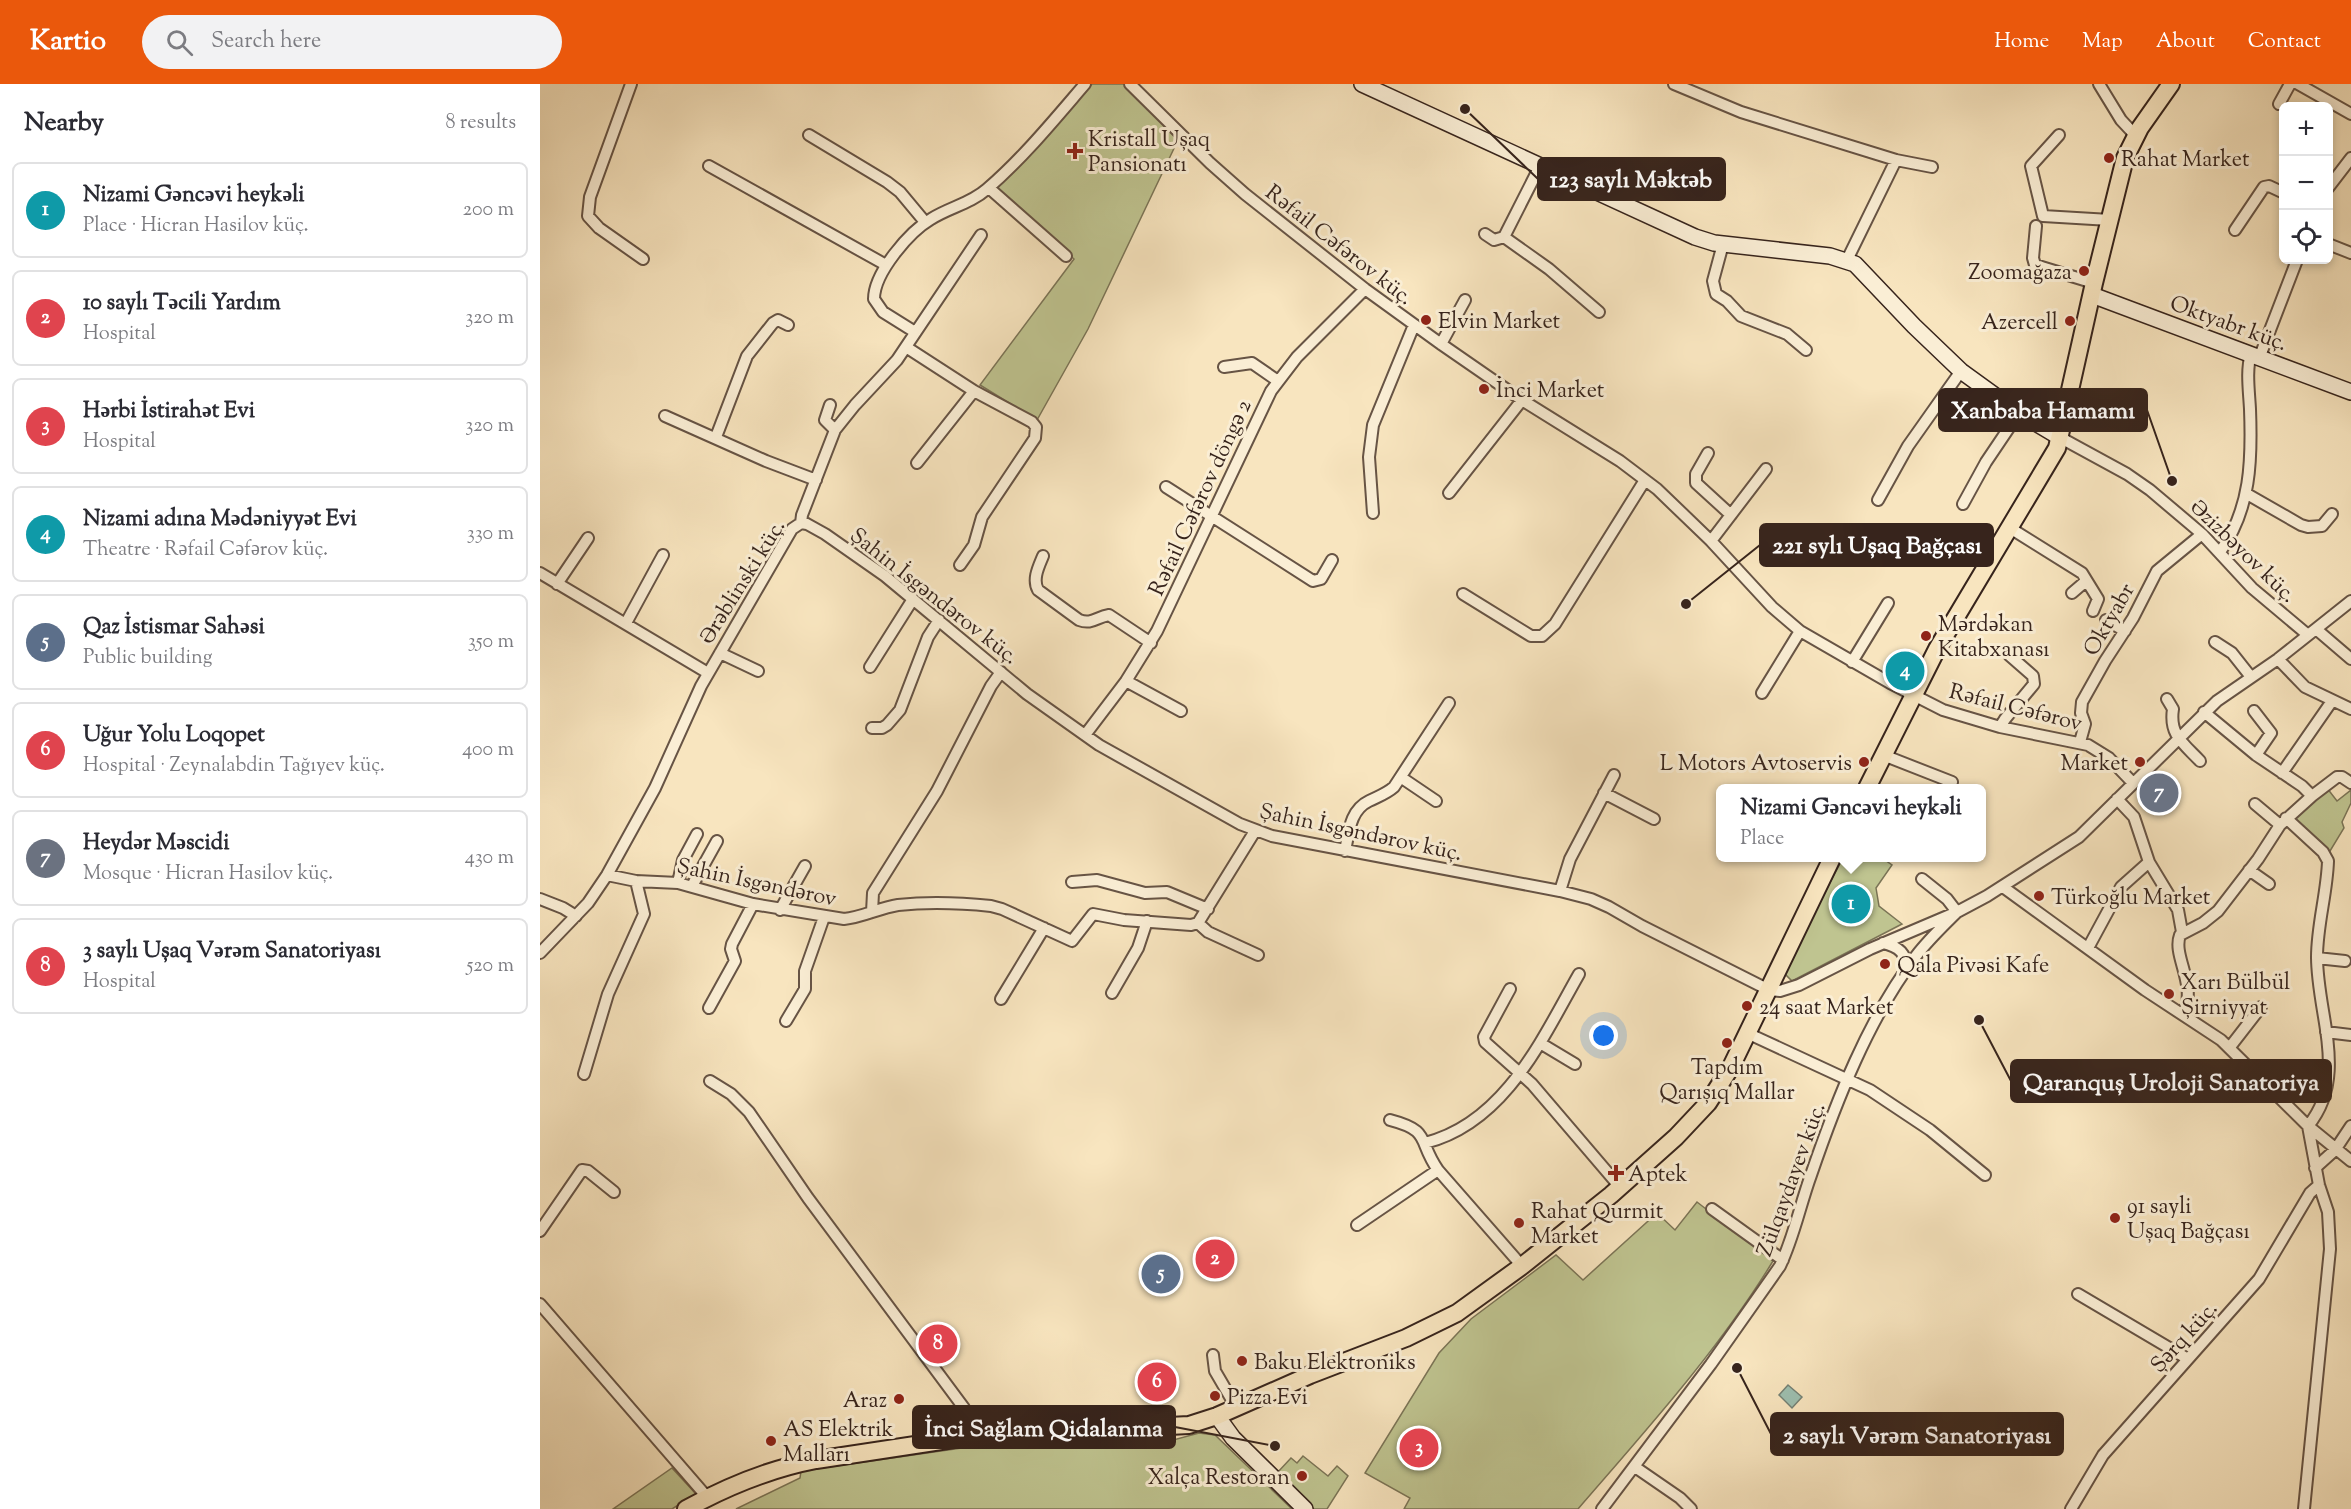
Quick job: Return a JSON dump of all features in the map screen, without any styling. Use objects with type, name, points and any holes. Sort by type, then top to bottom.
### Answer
[{"type":"main road","points":[[1869,784],[1913,695],[1948,631],[2054,454],[2061,438],[2093,289],[2125,158],[2136,136],[2171,84]]},
{"type":"main road","points":[[686,1509],[747,1478],[795,1464],[1070,1423],[1179,1426],[1196,1424],[1280,1387],[1432,1327],[1470,1305],[1620,1187],[1676,1137],[1708,1103],[1748,1033],[1830,862]]},
{"type":"street","points":[[631,84],[588,208],[591,221],[643,259]]},
{"type":"street","points":[[915,332],[883,312],[874,299],[877,283],[886,266],[925,222],[966,204],[989,188],[1085,84]]},
{"type":"street","name":"Rəfail Cəfərov küç.","points":[[1130,84],[1245,194],[1365,289],[1522,400],[1583,437],[1645,480],[1668,499],[1711,541],[1772,607],[1800,631],[1913,695]]},
{"type":"street","points":[[1362,84],[1695,237],[1723,244],[1847,260],[1864,273],[1914,326],[1961,370],[2019,413],[2061,438]]},
{"type":"street","points":[[1674,84],[1741,112],[1896,160],[1932,167]]},
{"type":"street","points":[[2099,84],[2121,120],[2136,136]]},
{"type":"street","points":[[2280,102],[2290,84]]},
{"type":"street","points":[[2298,84],[2351,114]]},
{"type":"street","points":[[809,135],[888,182],[900,192],[925,222]]},
{"type":"street","points":[[2059,135],[2031,166],[2043,216],[2109,220]]},
{"type":"street","points":[[2333,181],[2351,158]]},
{"type":"street","points":[[1847,260],[1896,160]]},
{"type":"street","points":[[709,166],[886,266]]},
{"type":"street","points":[[1485,234],[1494,240],[1504,237],[1540,166]]},
{"type":"street","points":[[2235,230],[2264,187],[2269,186],[2279,191]]},
{"type":"street","points":[[989,188],[1066,256]]},
{"type":"street","points":[[2037,226],[2033,258],[2036,265],[2093,289]]},
{"type":"street","name":"Ərəblinski küç.","points":[[540,953],[576,916],[607,875],[655,788],[708,673],[792,529],[801,523],[802,514],[835,430],[906,346],[981,235]]},
{"type":"street","points":[[1504,237],[1549,269],[1599,312]]},
{"type":"street","points":[[1723,244],[1713,281],[1716,294],[1727,301],[1741,316],[1787,334],[1806,350]]},
{"type":"street","points":[[2333,246],[2351,253]]},
{"type":"street","points":[[2220,552],[2234,528],[2247,494],[2251,443],[2248,367],[2295,264]]},
{"type":"street","name":"Rəfail Cəfərov döngə 2","points":[[1085,735],[1126,681],[1150,643],[1264,403],[1278,381],[1311,342],[1365,289]]},
{"type":"street","name":"Oktyabr küç.","points":[[2093,289],[2351,392]]},
{"type":"street","points":[[1441,344],[1465,300]]},
{"type":"street","points":[[716,437],[747,356],[773,323],[778,320],[788,325]]},
{"type":"street","points":[[1373,513],[1369,457],[1373,425],[1414,325]]},
{"type":"street","points":[[906,346],[974,391],[1032,422],[1036,433],[982,517],[974,545],[960,565]]},
{"type":"street","points":[[1224,367],[1252,363],[1278,381]]},
{"type":"street","points":[[1878,500],[1908,446],[1961,370]]},
{"type":"street","points":[[917,463],[974,391]]},
{"type":"street","points":[[1449,493],[1522,400]]},
{"type":"street","points":[[830,405],[825,420],[835,430]]},
{"type":"street","points":[[1963,504],[1986,462],[2019,413]]},
{"type":"street","points":[[665,416],[775,465],[816,480]]},
{"type":"street","name":"Əzizbəyov küç.","points":[[2061,438],[2141,483],[2202,534],[2252,588],[2351,659]]},
{"type":"street","points":[[1708,453],[1696,474],[1696,483],[1731,515]]},
{"type":"street","points":[[1711,541],[1766,469]]},
{"type":"street","points":[[1463,594],[1531,636],[1542,636],[1555,624],[1645,480]]},
{"type":"street","points":[[1166,487],[1313,581],[1321,579],[1332,560]]},
{"type":"street","points":[[2247,494],[2308,527],[2322,526],[2332,514]]},
{"type":"street","name":"Şahin İsgəndərov küç.","points":[[801,523],[813,527],[850,550],[914,599],[1039,703],[1085,735],[1119,757],[1255,831],[1591,899],[1768,990]]},
{"type":"street","points":[[2010,528],[2082,573],[2098,599],[2093,611]]},
{"type":"street","name":"Oktyabr","points":[[2080,742],[2085,724],[2081,713],[2082,702],[2157,572],[2202,534]]},
{"type":"street","points":[[557,584],[588,538]]},
{"type":"street","points":[[626,623],[663,555]]},
{"type":"street","points":[[1043,556],[1036,578],[1035,585],[1038,590],[1079,620],[1087,623],[1109,615],[1150,643]]},
{"type":"street","points":[[540,573],[708,673]]},
{"type":"street","points":[[2072,593],[2086,581]]},
{"type":"street","points":[[870,667],[914,599]]},
{"type":"street","points":[[1768,990],[1780,991],[1799,985],[1883,943],[1957,912],[2003,887],[2079,837],[2204,712],[2227,692],[2278,659],[2351,601]]},
{"type":"street","points":[[1852,662],[1888,603]]},
{"type":"street","points":[[873,728],[882,728],[887,725],[900,710],[928,637],[939,620]]},
{"type":"street","points":[[2106,621],[2125,631]]},
{"type":"street","points":[[1762,693],[1800,631]]},
{"type":"street","points":[[2215,642],[2232,653],[2251,677]]},
{"type":"street","points":[[720,653],[758,671]]},
{"type":"street","points":[[2000,727],[2034,684],[2033,676],[2009,655]]},
{"type":"street","points":[[2278,659],[2306,687],[2351,709]]},
{"type":"street","points":[[872,912],[873,893],[937,791],[991,686],[1001,672]]},
{"type":"street","points":[[1126,681],[1181,711]]},
{"type":"street","name":"Rəfail Cəfərov","points":[[1913,695],[1943,710],[2000,727],[2080,742],[2104,754],[2133,783]]},
{"type":"street","points":[[2167,699],[2173,710],[2171,720],[2178,738],[2200,761]]},
{"type":"street","points":[[2283,773],[2332,701]]},
{"type":"street","points":[[1345,851],[1352,820],[1360,806],[1387,794],[1402,778],[1449,703]]},
{"type":"street","points":[[2254,711],[2271,733],[2256,755]]},
{"type":"street","points":[[2204,712],[2256,755],[2302,786],[2312,796]]},
{"type":"street","points":[[1883,755],[1952,782]]},
{"type":"street","points":[[1560,891],[1570,859],[1614,775]]},
{"type":"street","points":[[2182,932],[2203,923],[2218,911],[2283,822],[2337,777],[2350,781]]},
{"type":"street","points":[[1402,778],[1436,801]]},
{"type":"street","points":[[1604,793],[1654,819]]},
{"type":"street","points":[[2117,799],[2134,817],[2149,862],[2178,910],[2182,932],[2178,944],[2189,995],[2184,1014]]},
{"type":"street","points":[[2255,804],[2323,852],[2328,861],[2317,958],[2326,1032],[2328,1086],[2320,1109],[2308,1126],[2315,1168],[2328,1212],[2330,1249],[2304,1509]]},
{"type":"street","points":[[1255,831],[1198,923],[1208,932],[1258,955]]},
{"type":"street","points":[[678,883],[683,860],[698,834]]},
{"type":"street","points":[[692,886],[717,841]]},
{"type":"street","points":[[2088,948],[2121,887],[2149,862]]},
{"type":"street","points":[[780,910],[805,866]]},
{"type":"street","points":[[2249,870],[2270,884]]},
{"type":"street","name":"Şahin İsgəndərov","points":[[607,875],[636,881],[678,883],[753,904],[824,917],[855,918],[898,905],[977,904],[1002,909],[1072,941],[1092,914],[1191,925],[1198,923]]},
{"type":"street","points":[[1922,879],[1947,899],[1957,912]]},
{"type":"street","points":[[1072,882],[1097,880],[1145,893],[1167,892],[1208,909]]},
{"type":"street","points":[[584,1074],[608,994],[644,914],[636,881]]},
{"type":"street","points":[[2003,887],[2145,990],[2230,1047],[2308,1126],[2351,1161]]},
{"type":"street","points":[[540,899],[576,916]]},
{"type":"street","points":[[709,1008],[735,961],[732,944],[753,904]]},
{"type":"street","name":"Zülqaydayev küç.","points":[[1602,1509],[1711,1364],[1783,1260],[1810,1177],[1848,1078],[1906,970],[1927,943],[1957,912]]},
{"type":"street","points":[[786,1021],[805,989],[805,971],[824,917]]},
{"type":"street","points":[[1112,993],[1138,948],[1147,921]]},
{"type":"street","points":[[1001,999],[1044,928]]},
{"type":"street","points":[[1883,943],[1894,945],[1902,951],[1906,958],[1906,970]]},
{"type":"street","points":[[2317,958],[2345,961]]},
{"type":"street","points":[[1425,1143],[1450,1136],[1481,1116],[1497,1101],[1540,1043],[1579,974]]},
{"type":"street","points":[[1510,988],[1484,1036],[1485,1042],[1520,1072],[1620,1187]]},
{"type":"street","points":[[2230,1047],[2261,1008]]},
{"type":"street","points":[[2326,1032],[2351,1035]]},
{"type":"street","points":[[1748,1033],[1848,1078],[1909,1114],[1985,1175]]},
{"type":"street","points":[[1540,1043],[1575,1064]]},
{"type":"street","points":[[710,1081],[731,1094],[749,1112],[808,1198],[964,1408],[972,1423],[974,1436]]},
{"type":"street","points":[[1390,1120],[1415,1128],[1438,1170],[1522,1266]]},
{"type":"street","points":[[2315,1168],[2335,1149],[2351,1126]]},
{"type":"street","points":[[540,1232],[582,1170],[588,1171],[614,1192]]},
{"type":"street","points":[[1357,1225],[1438,1170]]},
{"type":"street","name":"Şərq küç.","points":[[2071,1509],[2103,1455],[2265,1271],[2310,1193],[2319,1185]]},
{"type":"street","points":[[1712,1209],[1783,1260]]},
{"type":"street","points":[[2078,1294],[2188,1359]]},
{"type":"street","points":[[540,1305],[708,1497]]},
{"type":"street","points":[[1213,1355],[1215,1371],[1236,1407]]},
{"type":"street","points":[[1217,1416],[1233,1438],[1305,1509]]},
{"type":"street","points":[[1635,1467],[1680,1498],[1691,1509]]},
{"type":"green space","points":[[1092,84],[1124,84],[1178,140],[1088,329],[1037,420],[980,385],[1074,259],[997,188]]},
{"type":"green space","points":[[2327,788],[2337,801],[2351,790],[2351,803],[2342,822],[2344,828],[2330,851],[2324,849],[2292,819]]},
{"type":"green space","points":[[1841,862],[1888,862],[1892,865],[1876,888],[1879,906],[1902,924],[1792,981],[1783,972]]},
{"type":"green space","points":[[1697,1202],[1773,1261],[1705,1358],[1578,1509],[1404,1509],[1410,1498],[1365,1473],[1439,1353],[1471,1319],[1556,1255],[1583,1280],[1657,1213],[1675,1230]]},
{"type":"green space","points":[[1081,1431],[1146,1435],[1155,1445],[1199,1433],[1215,1435],[1292,1509],[736,1509],[800,1478],[801,1471]]},
{"type":"green space","points":[[1303,1456],[1328,1476],[1337,1466],[1348,1476],[1327,1509],[1314,1509],[1277,1473],[1291,1458],[1297,1463]]},
{"type":"green space","points":[[672,1468],[696,1494],[672,1509],[613,1509]]},
{"type":"shaded area","points":[[1788,1385],[1802,1397],[1792,1408],[1779,1395]]},
{"type":"place","name":"123 saylı Məktəb","points":[[1465,109]]},
{"type":"place","name":"Kristall Uşaq Pansionatı","points":[[1075,151]]},
{"type":"place","name":"Rahat Market","points":[[2109,158]]},
{"type":"place","name":"Zoomağaza","points":[[2084,271]]},
{"type":"place","name":"Elvin Market","points":[[1426,320]]},
{"type":"place","name":"Azercell","points":[[2070,321]]},
{"type":"place","name":"İnci Market","points":[[1484,389]]},
{"type":"place","name":"Xanbaba Hamamı","points":[[2172,481]]},
{"type":"place","name":"221 sylı Uşaq Bağçası","points":[[1686,604]]},
{"type":"place","name":"Mərdəkan Kitabxanası","points":[[1926,636]]},
{"type":"place","name":"Nizami adına Mədəniyyət Evi","points":[[1905,671]]},
{"type":"place","name":"L Motors Avtoservis","points":[[1864,762]]},
{"type":"place","name":"Market","points":[[2140,762]]},
{"type":"place","name":"Heydər Məscidi","points":[[2159,793]]},
{"type":"place","name":"Türkoğlu Market","points":[[2039,896]]},
{"type":"place","name":"Nizami Gəncəvi heykəli","points":[[1851,904]]},
{"type":"place","name":"Qala Pivəsi Kafe","points":[[1885,964]]},
{"type":"place","name":"Xarı Bülbül Şirniyyat","points":[[2169,994]]},
{"type":"place","name":"24 saat Market","points":[[1747,1006]]},
{"type":"place","name":"Qaranquş Uroloji Sanatoriya","points":[[1979,1020]]},
{"type":"place","name":"Tapdım Qarışıq Mallar","points":[[1727,1043]]},
{"type":"place","name":"Aptek","points":[[1616,1173]]},
{"type":"place","name":"91 sayli Uşaq Bağçası","points":[[2115,1218]]},
{"type":"place","name":"Rahat Qurmit Market","points":[[1519,1223]]},
{"type":"place","name":"10 saylı Təcili Yardım","points":[[1215,1259]]},
{"type":"place","name":"Qaz İstismar Sahəsi","points":[[1161,1274]]},
{"type":"place","name":"3 saylı Uşaq Vərəm Sanatoriyası","points":[[938,1344]]},
{"type":"place","name":"Baku Elektroniks","points":[[1242,1361]]},
{"type":"place","name":"2 saylı Vərəm Sanatoriyası","points":[[1737,1368]]},
{"type":"place","name":"Uğur Yolu Loqopet","points":[[1157,1382]]},
{"type":"place","name":"Pizza Evi","points":[[1215,1396]]},
{"type":"place","name":"Araz","points":[[899,1399]]},
{"type":"place","name":"AS Elektrik Malları","points":[[771,1441]]},
{"type":"place","name":"İnci Sağlam Qidalanma","points":[[1275,1446]]},
{"type":"place","name":"Hərbi İstirahət Evi","points":[[1419,1448]]},
{"type":"place","name":"Xalça Restoran","points":[[1302,1476]]}]
